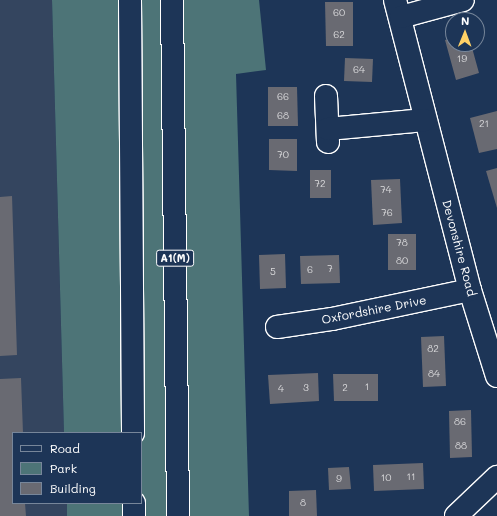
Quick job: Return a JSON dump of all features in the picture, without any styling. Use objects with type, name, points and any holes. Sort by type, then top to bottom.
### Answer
[{"type":"main road","points":[[130,0],[133,432]]},
{"type":"main road","name":"A1(M)","points":[[172,0],[178,516]]},
{"type":"main road","points":[[398,8],[463,0]]},
{"type":"main road","name":"Devonshire Road","points":[[398,8],[425,120],[470,290],[497,376]]},
{"type":"main road","points":[[326,96],[328,136],[425,120]]},
{"type":"main road","name":"Oxfordshire Drive","points":[[277,327],[332,319],[470,290]]},
{"type":"main road","points":[[456,516],[497,477]]},
{"type":"main road","points":[[134,504],[134,516]]},
{"type":"shaded area","points":[[0,0],[52,0],[64,432],[12,432],[12,504],[67,504],[67,516],[0,516]]},
{"type":"green space","points":[[52,0],[259,0],[266,70],[236,74],[249,516],[67,516],[67,504],[142,504],[142,432],[64,432]]},
{"type":"building","points":[[325,2],[353,2],[353,46],[326,46]]},
{"type":"building","points":[[448,52],[473,52],[479,73],[456,80]]},
{"type":"building","points":[[345,58],[373,59],[372,82],[344,81]]},
{"type":"building","points":[[268,87],[297,87],[298,126],[268,126]]},
{"type":"building","points":[[497,111],[497,149],[479,153],[470,118]]},
{"type":"building","points":[[269,139],[297,139],[297,171],[269,170]]},
{"type":"building","points":[[497,168],[497,208],[486,171]]},
{"type":"building","points":[[310,170],[331,170],[331,198],[310,198]]},
{"type":"building","points":[[400,179],[402,223],[373,225],[371,180]]},
{"type":"building","points":[[12,196],[17,355],[0,356],[0,197]]},
{"type":"building","points":[[388,234],[416,234],[416,270],[388,270]]},
{"type":"building","points":[[285,254],[286,288],[260,289],[259,255]]},
{"type":"building","points":[[339,255],[340,283],[301,284],[300,256]]},
{"type":"building","points":[[444,336],[446,386],[423,387],[421,337]]},
{"type":"building","points":[[318,373],[319,401],[270,404],[268,375]]},
{"type":"building","points":[[333,374],[378,374],[378,401],[334,401]]},
{"type":"building","points":[[21,378],[23,432],[12,432],[12,504],[25,504],[26,516],[0,516],[0,379]]},
{"type":"building","points":[[471,410],[472,457],[450,458],[449,411]]},
{"type":"building","points":[[423,463],[424,489],[374,491],[373,465]]},
{"type":"building","points":[[349,467],[351,489],[329,490],[328,468]]},
{"type":"building","points":[[316,490],[317,516],[289,516],[289,491]]}]
